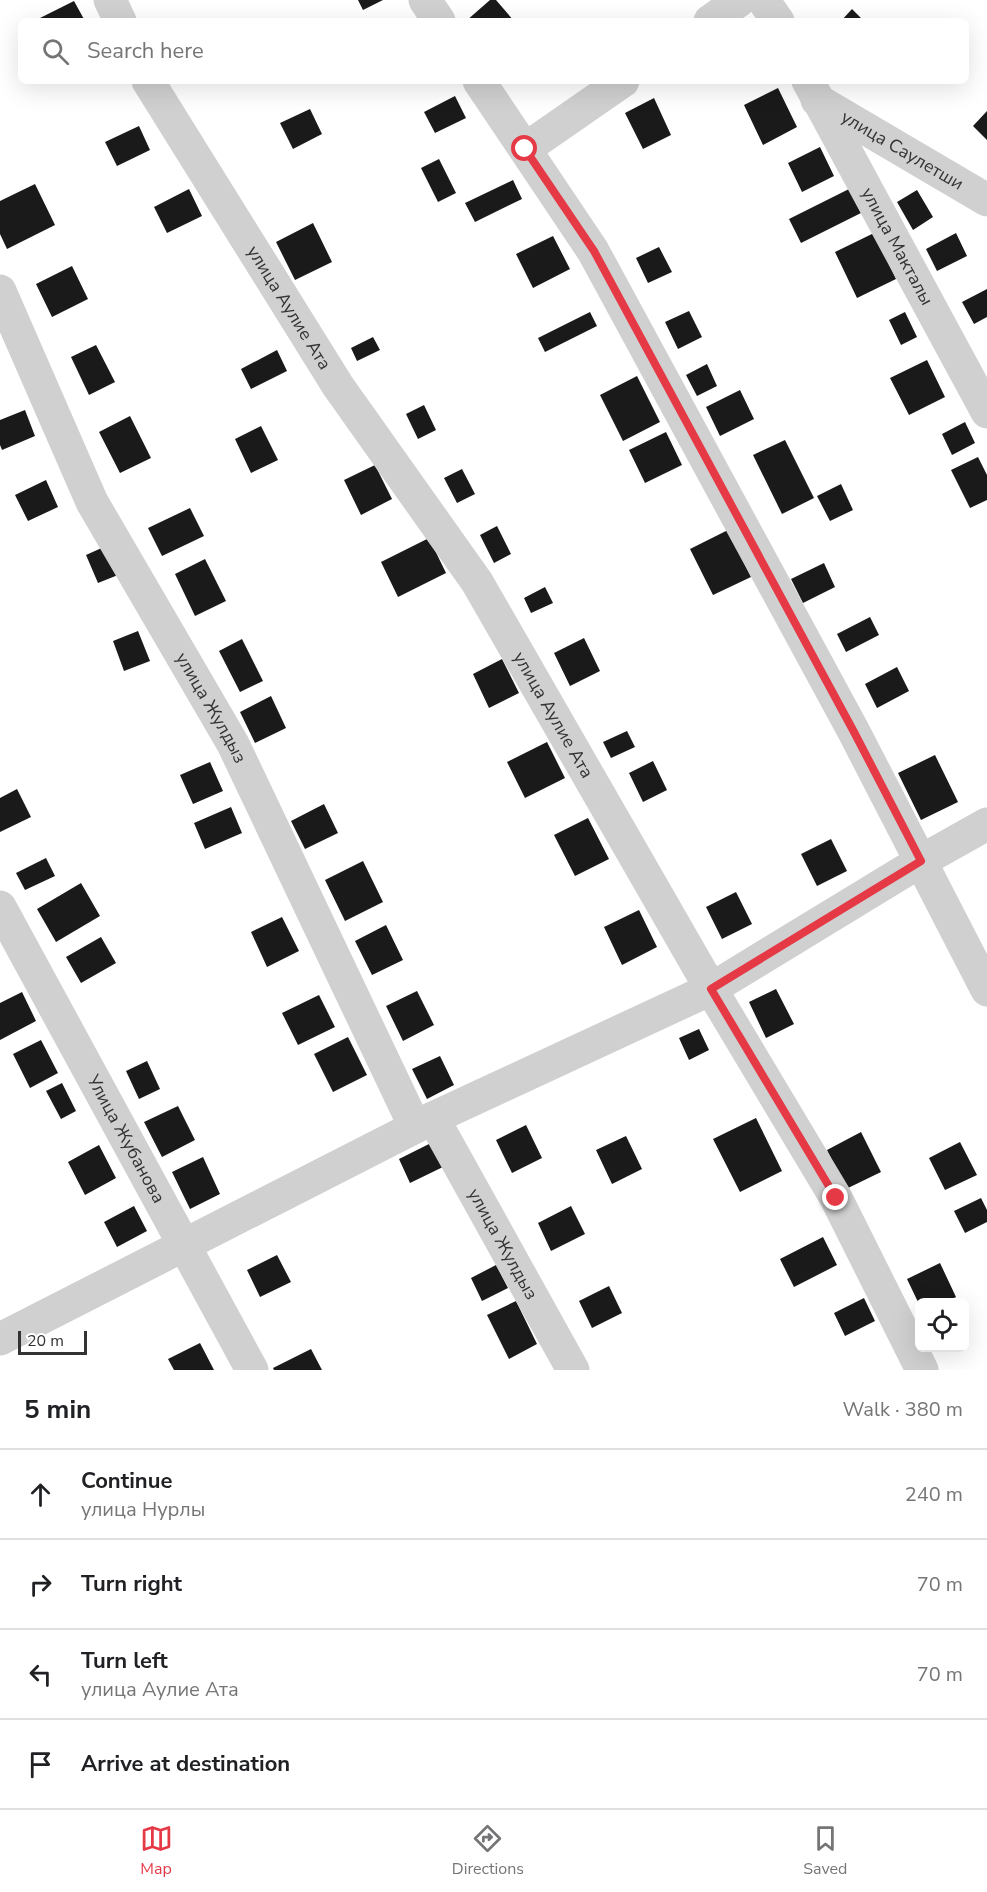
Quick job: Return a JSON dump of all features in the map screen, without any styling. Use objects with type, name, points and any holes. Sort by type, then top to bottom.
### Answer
[{"type":"street","points":[[110,0],[119,18]]},
{"type":"street","points":[[425,0],[437,18]]},
{"type":"street","points":[[714,18],[740,0]]},
{"type":"street","points":[[763,0],[775,18]]},
{"type":"street","name":"улица Аулие Ата","points":[[150,84],[338,386],[477,582],[711,989],[836,1198],[922,1370]]},
{"type":"street","points":[[481,84],[594,251],[849,721],[987,990]]},
{"type":"street","points":[[525,149],[619,84]]},
{"type":"street","name":"улица Саулетши","points":[[812,91],[987,200]]},
{"type":"street","name":"улица Макталы","points":[[812,91],[987,412]]},
{"type":"street","name":"улица Жулдыз","points":[[0,291],[92,502],[233,744],[424,1123],[573,1370]]},
{"type":"street","points":[[0,1339],[424,1123],[711,989],[921,861],[987,824]]},
{"type":"street","name":"Улица Жубанова","points":[[0,907],[252,1370]]},
{"type":"building","points":[[358,0],[383,0],[363,10]]},
{"type":"building","points":[[490,0],[496,0],[511,18],[469,18]]},
{"type":"building","points":[[74,1],[83,18],[40,18]]},
{"type":"building","points":[[852,9],[861,18],[844,18]]},
{"type":"building","points":[[778,88],[797,127],[763,145],[744,105]]},
{"type":"building","points":[[455,96],[466,118],[435,133],[424,112]]},
{"type":"building","points":[[654,98],[671,135],[643,149],[625,113]]},
{"type":"building","points":[[310,109],[322,134],[293,149],[280,123]]},
{"type":"building","points":[[987,111],[987,140],[973,126]]},
{"type":"building","points":[[139,126],[150,150],[117,166],[105,142]]},
{"type":"building","points":[[820,147],[834,176],[802,192],[788,163]]},
{"type":"building","points":[[439,159],[456,193],[438,202],[421,168]]},
{"type":"building","points":[[513,180],[522,199],[475,222],[465,203]]},
{"type":"building","points":[[35,184],[55,225],[7,249],[0,234],[0,201]]},
{"type":"building","points":[[189,189],[202,216],[167,233],[154,207]]},
{"type":"building","points":[[849,189],[861,213],[801,243],[789,219]]},
{"type":"building","points":[[917,190],[933,217],[913,230],[897,202]]},
{"type":"building","points":[[313,223],[332,262],[295,280],[276,242]]},
{"type":"building","points":[[874,233],[896,279],[857,298],[835,252]]},
{"type":"building","points":[[956,233],[967,256],[937,271],[926,249]]},
{"type":"building","points":[[553,236],[570,269],[533,288],[516,254]]},
{"type":"building","points":[[659,247],[672,272],[648,283],[636,258]]},
{"type":"building","points":[[72,266],[88,299],[52,317],[36,284]]},
{"type":"building","points":[[987,289],[987,317],[974,324],[962,302]]},
{"type":"building","points":[[689,311],[702,337],[678,349],[665,322]]},
{"type":"building","points":[[590,312],[597,326],[545,352],[538,338]]},
{"type":"building","points":[[905,312],[917,337],[901,345],[889,320]]},
{"type":"building","points":[[373,337],[380,350],[357,361],[351,348]]},
{"type":"building","points":[[96,345],[115,382],[89,395],[71,357]]},
{"type":"building","points":[[277,350],[287,371],[251,389],[241,369]]},
{"type":"building","points":[[927,360],[945,397],[909,415],[890,378]]},
{"type":"building","points":[[707,364],[717,386],[697,396],[686,375]]},
{"type":"building","points":[[637,376],[660,422],[623,441],[600,395]]},
{"type":"building","points":[[740,390],[754,419],[720,436],[706,407]]},
{"type":"building","points":[[424,405],[436,430],[418,439],[406,414]]},
{"type":"building","points":[[25,410],[35,436],[2,450],[0,420]]},
{"type":"building","points":[[130,416],[151,458],[120,473],[99,432]]},
{"type":"building","points":[[965,422],[975,443],[952,455],[942,434]]},
{"type":"building","points":[[261,426],[278,460],[251,473],[235,439]]},
{"type":"building","points":[[666,432],[682,465],[645,483],[629,450]]},
{"type":"building","points":[[785,440],[814,498],[782,514],[753,455]]},
{"type":"building","points":[[978,457],[987,475],[987,500],[970,508],[951,470]]},
{"type":"building","points":[[375,465],[392,499],[361,515],[344,480]]},
{"type":"building","points":[[462,469],[475,494],[457,503],[444,478]]},
{"type":"building","points":[[46,480],[58,507],[28,521],[15,495]]},
{"type":"building","points":[[841,484],[853,510],[830,521],[817,496]]},
{"type":"building","points":[[190,508],[204,536],[162,556],[148,528]]},
{"type":"building","points":[[497,526],[511,554],[494,563],[480,535]]},
{"type":"building","points":[[728,530],[751,577],[713,595],[690,549]]},
{"type":"building","points":[[429,538],[446,573],[398,597],[381,562]]},
{"type":"building","points":[[106,546],[118,575],[98,583],[86,555]]},
{"type":"building","points":[[205,559],[226,601],[195,616],[175,574]]},
{"type":"building","points":[[824,563],[835,587],[803,603],[791,579]]},
{"type":"building","points":[[545,587],[553,603],[531,613],[524,598]]},
{"type":"building","points":[[870,617],[879,635],[846,652],[837,634]]},
{"type":"building","points":[[138,631],[150,661],[124,671],[113,641]]},
{"type":"building","points":[[584,638],[600,671],[570,686],[554,653]]},
{"type":"building","points":[[242,639],[263,681],[240,692],[219,651]]},
{"type":"building","points":[[502,659],[519,693],[489,708],[473,674]]},
{"type":"building","points":[[897,667],[909,691],[877,708],[865,684]]},
{"type":"building","points":[[271,696],[286,728],[255,743],[240,712]]},
{"type":"building","points":[[627,731],[635,747],[611,758],[603,742]]},
{"type":"building","points":[[547,742],[565,778],[525,798],[507,762]]},
{"type":"building","points":[[935,755],[958,802],[921,820],[898,773]]},
{"type":"building","points":[[653,761],[667,790],[643,802],[629,773]]},
{"type":"building","points":[[210,762],[223,791],[193,804],[180,775]]},
{"type":"building","points":[[17,789],[31,817],[0,832],[0,798]]},
{"type":"building","points":[[324,804],[338,833],[305,849],[291,821]]},
{"type":"building","points":[[231,807],[242,833],[205,849],[194,823]]},
{"type":"building","points":[[588,818],[609,859],[575,876],[554,835]]},
{"type":"building","points":[[831,839],[847,871],[817,886],[801,854]]},
{"type":"building","points":[[46,858],[55,876],[25,890],[16,873]]},
{"type":"building","points":[[363,861],[383,902],[345,921],[325,880]]},
{"type":"building","points":[[81,883],[100,916],[56,942],[37,909]]},
{"type":"building","points":[[736,892],[752,924],[722,939],[706,907]]},
{"type":"building","points":[[639,910],[657,947],[622,965],[604,927]]},
{"type":"building","points":[[282,917],[299,951],[267,967],[251,932]]},
{"type":"building","points":[[386,925],[403,960],[372,975],[355,941]]},
{"type":"building","points":[[101,937],[116,963],[81,983],[66,957]]},
{"type":"building","points":[[776,989],[794,1024],[766,1038],[749,1002]]},
{"type":"building","points":[[417,991],[434,1025],[403,1041],[386,1006]]},
{"type":"building","points":[[22,992],[36,1021],[0,1040],[0,1003]]},
{"type":"building","points":[[319,995],[335,1027],[298,1045],[282,1013]]},
{"type":"building","points":[[699,1029],[709,1050],[689,1060],[679,1038]]},
{"type":"building","points":[[348,1037],[367,1075],[333,1092],[314,1054]]},
{"type":"building","points":[[41,1040],[58,1073],[30,1088],[13,1054]]},
{"type":"building","points":[[440,1056],[454,1085],[427,1099],[412,1069]]},
{"type":"building","points":[[147,1061],[160,1089],[139,1099],[126,1071]]},
{"type":"building","points":[[62,1083],[76,1111],[61,1119],[46,1091]]},
{"type":"building","points":[[178,1106],[195,1140],[162,1157],[144,1122]]},
{"type":"building","points":[[756,1118],[782,1171],[740,1192],[713,1139]]},
{"type":"building","points":[[526,1125],[542,1158],[512,1173],[496,1140]]},
{"type":"building","points":[[861,1132],[881,1172],[846,1189],[827,1150]]},
{"type":"building","points":[[626,1136],[642,1169],[612,1184],[596,1150]]},
{"type":"building","points":[[433,1142],[445,1166],[410,1183],[399,1159]]},
{"type":"building","points":[[960,1142],[977,1175],[945,1190],[929,1158]]},
{"type":"building","points":[[99,1145],[116,1178],[85,1195],[68,1162]]},
{"type":"building","points":[[203,1157],[220,1194],[190,1209],[172,1172]]},
{"type":"building","points":[[981,1198],[987,1210],[987,1222],[965,1233],[954,1211]]},
{"type":"building","points":[[134,1206],[147,1231],[117,1247],[104,1222]]},
{"type":"building","points":[[571,1206],[585,1234],[551,1251],[538,1223]]},
{"type":"building","points":[[823,1237],[837,1265],[794,1287],[780,1259]]},
{"type":"building","points":[[277,1255],[291,1282],[260,1297],[247,1270]]},
{"type":"building","points":[[940,1263],[956,1297],[916,1298],[907,1279]]},
{"type":"building","points":[[496,1265],[508,1288],[482,1301],[471,1278]]},
{"type":"building","points":[[609,1286],[622,1313],[592,1328],[579,1301]]},
{"type":"building","points":[[864,1298],[875,1321],[845,1336],[834,1313]]},
{"type":"building","points":[[516,1301],[537,1344],[509,1359],[487,1315]]},
{"type":"building","points":[[200,1343],[214,1370],[174,1370],[168,1359]]},
{"type":"building","points":[[311,1349],[322,1370],[274,1370],[273,1368]]},
{"type":"route","points":[[525,149],[594,251],[854,732],[921,861],[711,989],[836,1198]]}]
